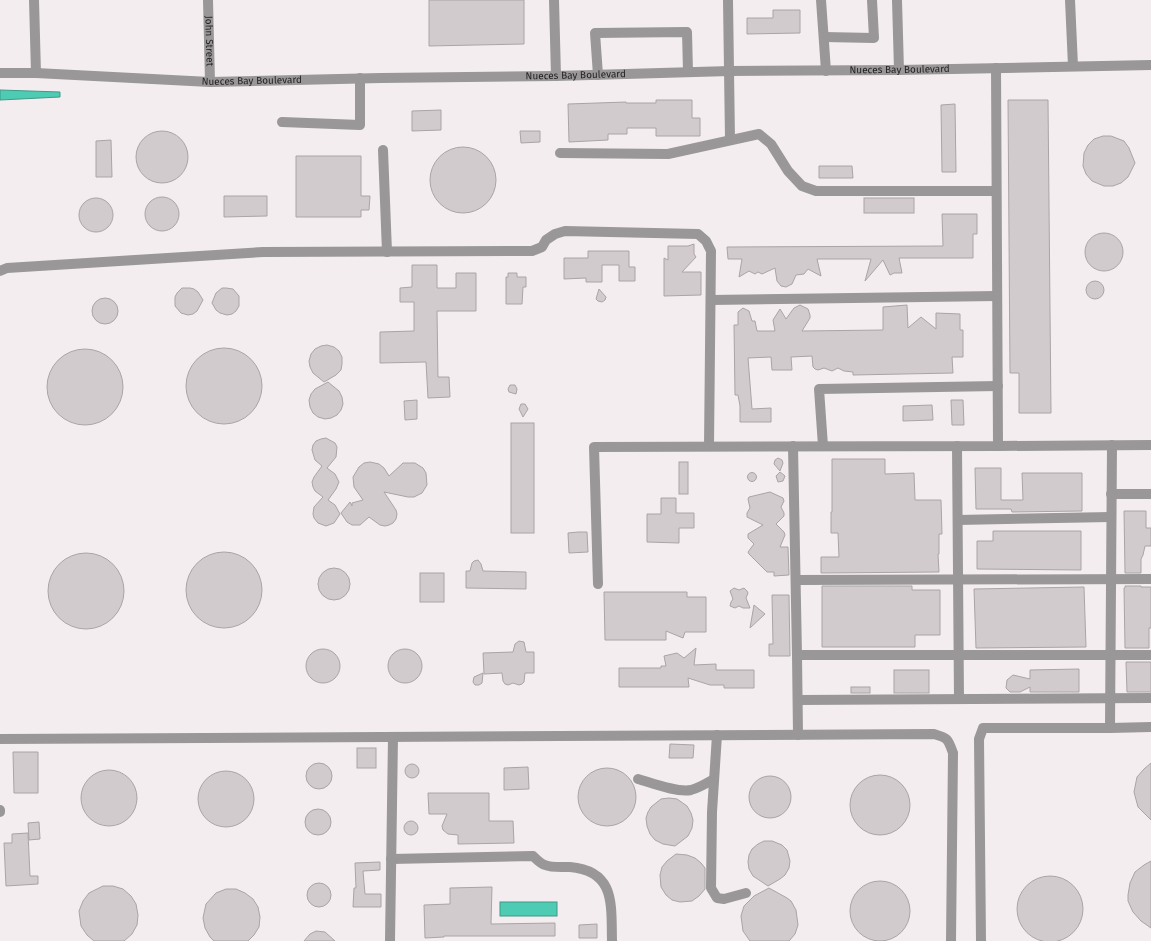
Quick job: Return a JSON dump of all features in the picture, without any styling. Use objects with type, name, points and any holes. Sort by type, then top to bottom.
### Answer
[{"type":"street","points":[[34,0],[36,73]]},
{"type":"street","name":"John Street","points":[[208,0],[210,82]]},
{"type":"street","points":[[554,0],[556,76]]},
{"type":"street","points":[[728,0],[730,140]]},
{"type":"street","points":[[821,0],[826,71]]},
{"type":"street","points":[[824,37],[874,38],[872,0]]},
{"type":"street","points":[[897,0],[899,70]]},
{"type":"street","points":[[1070,0],[1073,66]]},
{"type":"street","points":[[598,75],[595,33],[687,32],[688,72]]},
{"type":"street","name":"Nueces Bay Boulevard","points":[[0,74],[36,73],[210,82],[360,78],[556,76],[730,71],[899,70],[1151,65]]},
{"type":"street","points":[[996,68],[998,446]]},
{"type":"street","points":[[282,122],[360,125],[360,78]]},
{"type":"street","points":[[560,153],[668,154],[759,134],[771,144],[788,171],[802,186],[816,191],[996,190]]},
{"type":"street","points":[[383,150],[387,252]]},
{"type":"street","points":[[0,271],[7,268],[263,252],[532,251],[542,247],[546,240],[555,234],[565,231],[698,234],[706,241],[711,251],[709,446]]},
{"type":"street","points":[[710,300],[997,296]]},
{"type":"street","points":[[823,446],[819,389],[998,386]]},
{"type":"street","points":[[1110,728],[1109,698],[1112,445]]},
{"type":"street","points":[[598,584],[594,447],[1151,445]]},
{"type":"street","points":[[793,446],[798,735]]},
{"type":"street","points":[[958,446],[959,699]]},
{"type":"street","points":[[1111,494],[1151,494]]},
{"type":"street","points":[[958,520],[1111,517]]},
{"type":"street","points":[[796,580],[1151,579]]},
{"type":"street","points":[[797,655],[1151,655]]},
{"type":"street","points":[[798,700],[1151,698]]},
{"type":"street","points":[[982,941],[979,739],[983,728],[1151,727]]},
{"type":"street","points":[[0,739],[934,734],[945,737],[953,753],[951,941]]},
{"type":"street","points":[[717,735],[712,812],[710,888],[717,898],[724,899],[746,893]]},
{"type":"street","points":[[390,941],[393,737]]},
{"type":"street","points":[[638,779],[674,789],[689,790],[699,787],[714,779]]},
{"type":"street","points":[[391,859],[533,856],[544,865],[583,868],[596,875],[602,881],[610,895],[612,941]]},
{"type":"shaded area","points":[[0,90],[60,92],[60,97],[0,100]]},
{"type":"shaded area","points":[[500,902],[557,902],[557,916],[500,916]]},
{"type":"building","points":[[429,0],[524,0],[524,44],[429,46]]},
{"type":"building","points":[[773,10],[800,10],[800,33],[747,34],[747,18],[773,18]]},
{"type":"building","points":[[656,100],[692,100],[692,118],[700,118],[700,136],[656,136],[656,128],[627,128],[627,134],[608,134],[608,140],[569,142],[568,104],[626,102],[656,103]]},
{"type":"building","points":[[1008,100],[1048,100],[1051,413],[1019,413],[1019,373],[1010,373]]},
{"type":"building","points":[[955,104],[956,172],[942,172],[941,105]]},
{"type":"building","points":[[441,110],[441,130],[412,131],[412,111]]},
{"type":"building","points":[[162,131],[172,133],[180,139],[186,147],[188,157],[186,167],[180,175],[172,181],[162,183],[152,181],[144,175],[138,167],[136,157],[138,147],[144,139],[152,133]]},
{"type":"building","points":[[520,131],[540,131],[540,142],[521,143]]},
{"type":"building","points":[[1103,136],[1111,136],[1124,141],[1129,148],[1135,163],[1128,177],[1121,183],[1113,186],[1104,186],[1092,181],[1086,174],[1083,166],[1084,153],[1088,145],[1094,139]]},
{"type":"building","points":[[111,140],[112,177],[96,177],[96,141]]},
{"type":"building","points":[[463,147],[475,150],[486,157],[493,168],[496,180],[493,192],[486,203],[475,210],[463,213],[451,210],[440,203],[433,192],[430,180],[433,168],[440,157],[451,150]]},
{"type":"building","points":[[296,156],[361,156],[361,196],[370,196],[369,210],[361,210],[361,217],[296,217]]},
{"type":"building","points":[[819,166],[852,166],[853,178],[819,178]]},
{"type":"building","points":[[224,196],[267,196],[267,216],[224,217]]},
{"type":"building","points":[[159,197],[165,197],[169,198],[176,204],[179,214],[178,221],[172,228],[165,231],[159,231],[155,230],[148,224],[145,217],[145,211],[146,207],[152,200]]},
{"type":"building","points":[[93,198],[99,198],[103,199],[110,205],[113,215],[112,222],[106,229],[99,232],[93,232],[89,231],[82,225],[79,218],[79,212],[80,208],[86,201]]},
{"type":"building","points":[[864,198],[914,198],[914,213],[864,213]]},
{"type":"building","points":[[942,214],[977,214],[977,234],[973,234],[973,258],[899,258],[902,273],[894,273],[890,275],[883,260],[865,281],[871,259],[817,259],[821,276],[808,269],[804,274],[796,275],[792,284],[786,287],[781,286],[777,281],[775,268],[762,274],[758,272],[755,274],[749,271],[739,277],[742,259],[728,259],[727,247],[943,246]]},
{"type":"building","points":[[1100,233],[1108,233],[1115,236],[1120,241],[1123,252],[1120,263],[1115,268],[1108,271],[1100,271],[1093,268],[1088,263],[1085,256],[1085,248],[1088,241],[1093,236]]},
{"type":"building","points":[[694,244],[694,254],[696,257],[682,272],[701,272],[701,295],[664,296],[664,258],[668,260],[668,246],[688,246]]},
{"type":"building","points":[[588,251],[629,251],[629,267],[635,267],[635,281],[619,281],[619,265],[602,265],[602,282],[586,282],[586,278],[564,279],[564,258],[588,258]]},
{"type":"building","points":[[412,265],[437,265],[437,288],[456,288],[456,273],[476,273],[476,311],[437,311],[438,377],[449,377],[450,397],[428,398],[426,362],[380,363],[380,332],[414,331],[414,302],[400,302],[400,288],[412,287]]},
{"type":"building","points":[[508,273],[517,273],[517,277],[526,277],[526,287],[523,287],[522,304],[506,304],[506,277],[508,277]]},
{"type":"building","points":[[1095,281],[1101,284],[1104,290],[1101,296],[1095,299],[1089,296],[1086,290],[1089,284]]},
{"type":"building","points":[[182,288],[194,289],[203,300],[197,311],[193,314],[188,315],[181,313],[175,306],[175,297]]},
{"type":"building","points":[[222,288],[233,289],[239,296],[239,306],[232,314],[227,315],[220,313],[216,310],[212,303],[216,293]]},
{"type":"building","points":[[599,289],[606,297],[602,302],[596,299]]},
{"type":"building","points":[[105,298],[114,302],[118,311],[114,320],[105,324],[96,320],[92,311],[96,302]]},
{"type":"building","points":[[800,305],[808,309],[810,315],[810,318],[802,331],[883,330],[883,307],[907,305],[908,328],[921,317],[936,329],[936,313],[960,314],[960,330],[963,330],[963,357],[952,357],[953,373],[853,375],[853,372],[844,371],[838,368],[832,371],[824,368],[818,370],[815,369],[813,367],[812,356],[791,357],[792,370],[772,370],[771,357],[748,358],[752,409],[771,408],[771,422],[740,422],[738,395],[735,395],[734,325],[738,325],[738,312],[743,308],[749,311],[752,321],[755,321],[757,331],[775,331],[773,320],[780,309],[786,319],[794,308]]},
{"type":"building","points":[[327,345],[334,347],[339,351],[342,357],[342,364],[341,370],[336,375],[324,382],[313,373],[309,361],[311,354],[315,349]]},
{"type":"building","points":[[224,348],[238,351],[251,359],[259,372],[262,386],[259,400],[251,413],[238,421],[224,424],[210,421],[197,413],[189,400],[186,386],[189,372],[197,359],[210,351]]},
{"type":"building","points":[[85,349],[100,352],[112,360],[120,372],[123,387],[120,402],[112,414],[100,422],[85,425],[70,422],[58,414],[50,402],[47,387],[50,372],[58,360],[70,352]]},
{"type":"building","points":[[328,382],[339,391],[343,404],[337,415],[325,419],[318,417],[313,413],[309,400],[315,389]]},
{"type":"building","points":[[510,385],[515,385],[517,389],[516,394],[509,392],[508,389]]},
{"type":"building","points":[[417,400],[417,419],[405,420],[404,401]]},
{"type":"building","points":[[951,400],[963,400],[964,425],[952,425]]},
{"type":"building","points":[[521,404],[525,404],[528,409],[523,417],[519,409]]},
{"type":"building","points":[[932,405],[933,420],[903,421],[903,406]]},
{"type":"building","points":[[511,423],[534,423],[534,533],[511,533]]},
{"type":"building","points":[[326,438],[335,443],[337,447],[336,457],[327,468],[335,474],[339,482],[328,500],[335,505],[340,514],[334,523],[326,526],[318,523],[313,514],[314,507],[323,497],[315,491],[313,487],[312,482],[314,477],[322,466],[315,460],[312,450],[316,441]]},
{"type":"building","points":[[778,458],[782,460],[783,463],[780,471],[774,464],[775,460]]},
{"type":"building","points":[[832,459],[885,459],[885,474],[914,473],[915,500],[941,500],[942,534],[939,534],[939,572],[821,573],[821,557],[839,557],[838,533],[831,533]]},
{"type":"building","points":[[370,462],[379,464],[384,468],[389,476],[403,463],[415,463],[423,468],[426,473],[427,485],[422,493],[414,497],[384,492],[397,514],[396,519],[389,525],[380,525],[369,517],[360,525],[352,525],[347,522],[341,513],[350,502],[352,506],[352,503],[363,500],[354,487],[353,477],[359,467],[364,463]]},
{"type":"building","points":[[679,462],[688,462],[688,494],[679,494]]},
{"type":"building","points":[[975,468],[1001,468],[1001,500],[1023,500],[1022,473],[1082,473],[1082,511],[1012,512],[1011,509],[976,509]]},
{"type":"building","points":[[780,472],[785,476],[783,481],[778,482],[776,476]]},
{"type":"building","points":[[750,473],[754,473],[756,477],[754,481],[750,481],[748,479],[748,475]]},
{"type":"building","points":[[770,492],[783,498],[784,501],[781,507],[784,516],[776,524],[785,535],[780,547],[788,547],[789,575],[774,576],[774,572],[767,572],[748,552],[754,544],[748,538],[748,534],[763,525],[747,517],[747,513],[750,508],[748,499],[749,497]]},
{"type":"building","points":[[661,498],[676,498],[676,513],[694,513],[694,528],[679,528],[679,543],[647,542],[647,514],[661,514]]},
{"type":"building","points":[[1124,511],[1146,511],[1146,528],[1151,528],[1151,546],[1145,546],[1141,559],[1141,573],[1125,573]]},
{"type":"building","points":[[993,531],[1081,531],[1081,570],[977,569],[977,541],[993,541]]},
{"type":"building","points":[[587,532],[588,552],[569,553],[568,533]]},
{"type":"building","points":[[224,552],[239,555],[251,563],[259,575],[262,590],[259,605],[251,617],[239,625],[224,628],[209,625],[197,617],[189,605],[186,590],[189,575],[197,563],[209,555]]},
{"type":"building","points":[[86,553],[101,556],[113,564],[121,576],[124,591],[121,606],[113,618],[101,626],[86,629],[71,626],[59,618],[51,606],[48,591],[51,576],[59,564],[71,556]]},
{"type":"building","points":[[478,560],[483,571],[526,572],[526,589],[466,588],[466,571],[470,571],[472,563]]},
{"type":"building","points":[[331,568],[337,568],[347,575],[350,584],[349,590],[343,597],[337,600],[331,600],[321,593],[318,587],[318,581],[325,571]]},
{"type":"building","points":[[420,573],[444,573],[444,602],[420,602]]},
{"type":"building","points":[[822,586],[912,586],[912,590],[940,590],[940,635],[915,635],[915,647],[822,647]]},
{"type":"building","points":[[1125,586],[1151,587],[1151,628],[1149,628],[1149,648],[1125,648]]},
{"type":"building","points":[[1084,587],[1086,647],[976,648],[974,589]]},
{"type":"building","points":[[734,588],[739,590],[744,588],[747,591],[748,593],[746,598],[750,608],[743,608],[739,606],[735,608],[730,606],[733,599],[730,591]]},
{"type":"building","points":[[604,592],[687,592],[687,597],[706,597],[706,632],[685,632],[683,638],[666,631],[666,640],[605,640]]},
{"type":"building","points":[[772,595],[789,595],[790,656],[769,656],[769,644],[773,644]]},
{"type":"building","points":[[754,605],[765,614],[750,628]]},
{"type":"building","points":[[519,641],[524,642],[526,652],[534,652],[534,673],[525,673],[524,682],[519,685],[513,683],[508,685],[505,684],[502,673],[484,674],[483,653],[513,652],[515,644]]},
{"type":"building","points":[[696,648],[694,665],[716,664],[716,670],[754,670],[754,688],[724,688],[724,685],[710,685],[688,678],[689,687],[619,687],[619,668],[661,668],[661,666],[666,666],[664,656],[677,653],[684,658]]},
{"type":"building","points":[[323,649],[335,654],[340,666],[335,678],[323,683],[311,678],[306,666],[311,654]]},
{"type":"building","points":[[405,649],[417,654],[422,666],[417,678],[405,683],[393,678],[388,666],[393,654]]},
{"type":"building","points":[[1126,662],[1151,662],[1151,692],[1127,692]]},
{"type":"building","points":[[1079,669],[1079,692],[1030,692],[1030,687],[1020,692],[1010,692],[1006,688],[1007,680],[1013,675],[1030,679],[1030,670]]},
{"type":"building","points":[[894,670],[929,670],[929,693],[894,693]]},
{"type":"building","points":[[483,673],[482,683],[475,685],[473,682],[474,677]]},
{"type":"building","points":[[851,687],[870,687],[870,693],[851,693]]},
{"type":"building","points":[[670,744],[694,745],[693,758],[669,758]]},
{"type":"building","points":[[357,748],[376,748],[376,768],[357,768]]},
{"type":"building","points":[[13,752],[38,752],[38,793],[14,793]]},
{"type":"building","points":[[319,763],[328,767],[332,776],[328,785],[319,789],[310,785],[306,776],[310,767]]},
{"type":"building","points":[[1151,763],[1151,820],[1138,807],[1134,792],[1137,777]]},
{"type":"building","points":[[412,764],[417,766],[419,771],[417,776],[412,778],[407,776],[405,771],[407,766]]},
{"type":"building","points":[[528,767],[529,789],[504,790],[504,768]]},
{"type":"building","points":[[607,768],[623,773],[631,781],[636,797],[631,813],[623,821],[607,826],[591,821],[583,813],[578,797],[583,781],[591,773]]},
{"type":"building","points":[[103,770],[115,770],[125,774],[133,782],[137,792],[137,804],[133,814],[125,822],[115,826],[103,826],[93,822],[85,814],[81,804],[81,792],[85,782],[93,774]]},
{"type":"building","points":[[226,771],[237,773],[246,779],[252,788],[254,799],[252,810],[246,819],[237,825],[226,827],[215,825],[206,819],[200,810],[198,799],[200,788],[206,779],[215,773]]},
{"type":"building","points":[[874,775],[886,775],[897,780],[905,788],[910,799],[908,817],[897,830],[886,835],[874,835],[863,830],[855,822],[850,811],[850,799],[855,788],[863,780]]},
{"type":"building","points":[[770,776],[778,778],[787,786],[791,797],[789,805],[781,814],[770,818],[762,816],[753,808],[749,797],[751,789],[759,780]]},
{"type":"building","points":[[428,793],[489,793],[489,821],[513,821],[514,843],[458,844],[458,835],[448,834],[443,830],[442,826],[447,814],[429,814]]},
{"type":"building","points":[[661,799],[677,799],[687,806],[693,820],[692,828],[688,836],[675,846],[663,844],[655,840],[650,834],[646,818],[651,807]]},
{"type":"building","points":[[318,809],[327,813],[331,822],[327,831],[318,835],[309,831],[305,822],[309,813]]},
{"type":"building","points":[[411,821],[416,823],[418,828],[416,833],[411,835],[406,833],[404,828],[406,823]]},
{"type":"building","points":[[39,822],[40,839],[29,840],[28,823]]},
{"type":"building","points":[[28,833],[30,876],[38,876],[38,884],[6,886],[4,843],[12,843],[12,834]]},
{"type":"building","points":[[764,841],[772,841],[782,845],[787,850],[790,861],[789,868],[785,875],[768,886],[753,876],[749,869],[748,862],[752,849]]},
{"type":"building","points":[[676,854],[687,855],[695,858],[705,868],[705,889],[692,901],[680,902],[672,900],[666,895],[661,887],[660,875],[662,867]]},
{"type":"building","points":[[1151,861],[1151,928],[1141,921],[1133,912],[1128,901],[1128,895],[1130,883],[1135,872]]},
{"type":"building","points":[[380,862],[380,870],[363,871],[365,894],[381,894],[381,907],[353,907],[354,888],[356,888],[355,863]]},
{"type":"building","points":[[1050,876],[1063,879],[1073,886],[1080,896],[1083,909],[1080,922],[1073,932],[1063,939],[1050,942],[1037,939],[1027,932],[1020,922],[1017,909],[1020,896],[1027,886],[1037,879]]},
{"type":"building","points":[[880,881],[897,886],[905,894],[910,911],[905,928],[897,936],[880,941],[863,936],[855,928],[850,911],[855,894],[863,886]]},
{"type":"building","points":[[314,883],[324,883],[331,890],[331,900],[324,907],[314,907],[307,900],[307,890]]},
{"type":"building","points":[[103,886],[113,886],[123,889],[131,896],[136,904],[138,915],[137,925],[132,934],[124,941],[94,941],[87,935],[81,926],[79,911],[83,901],[89,893]]},
{"type":"building","points":[[492,887],[491,924],[555,923],[555,936],[444,936],[425,938],[424,905],[450,904],[450,888]]},
{"type":"building","points":[[769,888],[791,901],[796,910],[798,925],[795,934],[789,941],[750,941],[743,931],[741,916],[744,906],[754,896]]},
{"type":"building","points":[[226,889],[236,889],[245,893],[253,899],[258,907],[260,917],[259,927],[248,941],[214,941],[205,928],[203,918],[206,904],[216,893]]},
{"type":"building","points":[[597,924],[597,938],[579,938],[579,925]]},
{"type":"building","points":[[316,931],[325,932],[335,941],[304,941],[310,934]]}]
